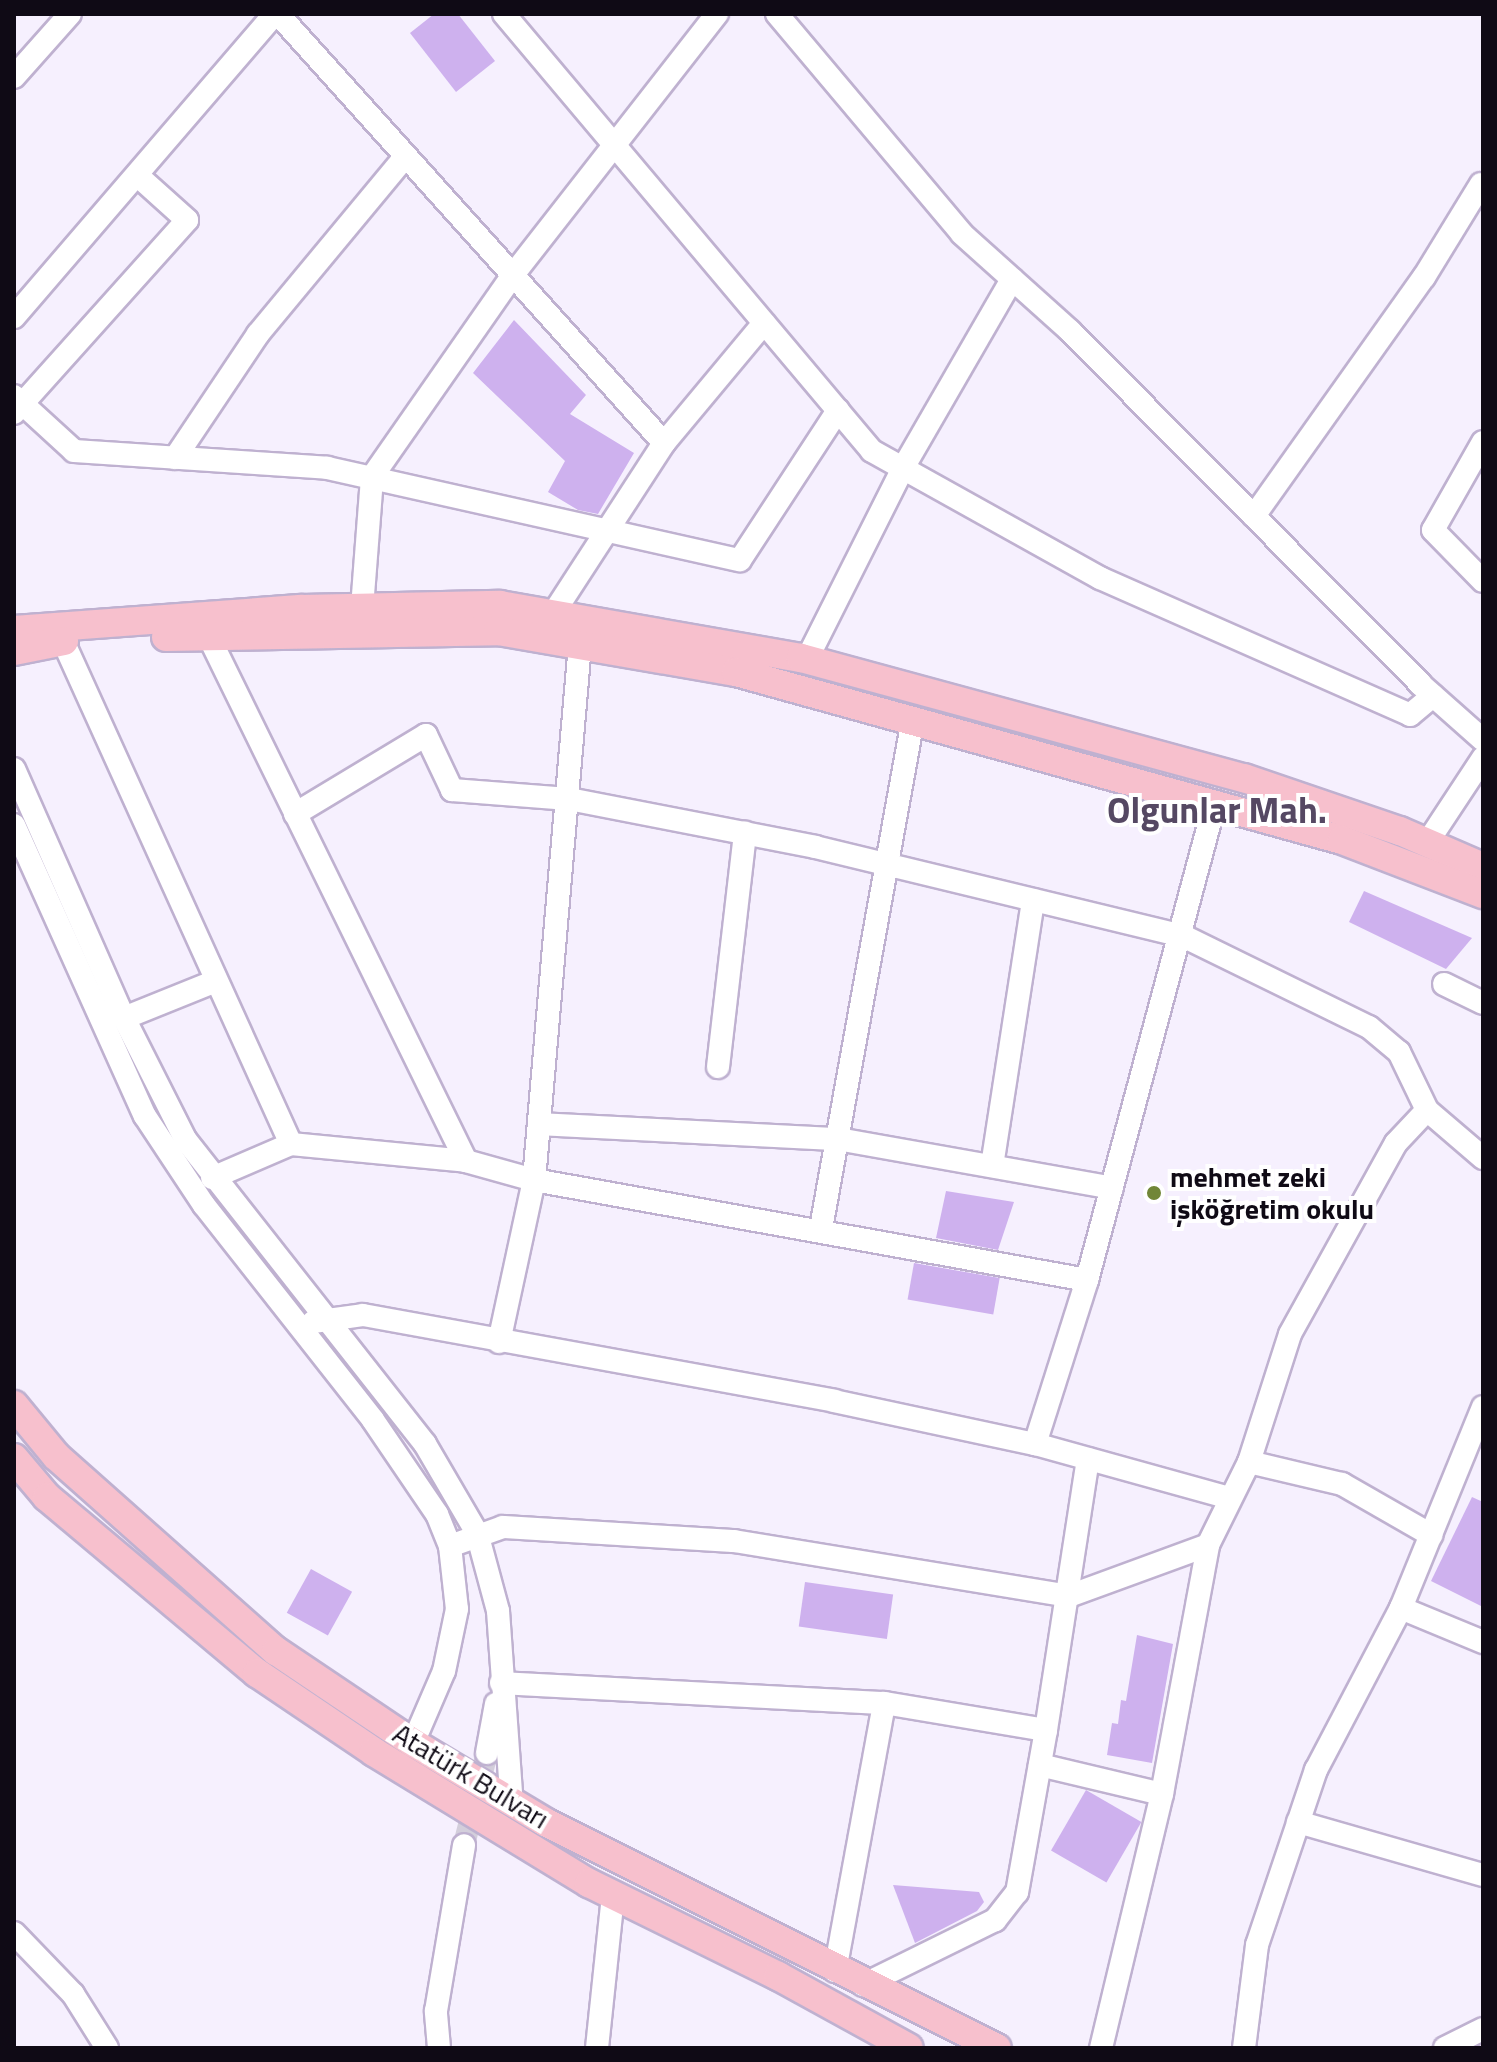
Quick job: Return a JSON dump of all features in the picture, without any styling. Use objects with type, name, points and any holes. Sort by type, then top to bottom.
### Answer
[{"type":"main road","points":[[14,630],[362,608],[500,605],[807,659],[1244,778],[1427,843],[1483,867]]},
{"type":"main road","points":[[14,651],[63,641],[208,635],[498,631],[736,672],[913,719],[1342,840],[1483,894]]},
{"type":"main road","name":"Atatürk Bulvarı","points":[[14,1405],[56,1456],[276,1651],[413,1743],[512,1804],[835,1971],[997,2048]]},
{"type":"main road","name":"Atatürk Bulvarı","points":[[14,1458],[47,1497],[257,1673],[487,1825],[613,1895],[778,1976],[909,2048]]},
{"type":"street","points":[[14,77],[70,14]]},
{"type":"street","points":[[14,317],[276,14],[664,443]]},
{"type":"street","points":[[504,14],[872,451],[1100,578],[1410,715],[1433,696]]},
{"type":"street","points":[[362,608],[372,477],[512,276],[717,14]]},
{"type":"street","points":[[777,14],[962,234],[1254,516],[1433,696],[1483,740]]},
{"type":"street","points":[[175,458],[258,334],[405,157]]},
{"type":"street","points":[[138,176],[187,220],[17,405],[74,451],[327,468],[607,533],[740,560],[838,410]]},
{"type":"street","points":[[1254,516],[1424,277],[1481,184]]},
{"type":"street","points":[[807,659],[903,468],[1012,279]]},
{"type":"street","points":[[553,614],[664,443],[764,323]]},
{"type":"street","points":[[1483,442],[1433,530],[1483,581]]},
{"type":"street","points":[[208,635],[466,1161]]},
{"type":"street","points":[[63,641],[291,1144]]},
{"type":"street","points":[[499,1342],[534,1180],[580,645]]},
{"type":"street","points":[[821,1228],[890,865],[913,719]]},
{"type":"street","points":[[295,814],[426,735],[452,790],[569,799],[745,833],[1183,936],[1369,1027],[1399,1052],[1427,1110],[1483,1158]]},
{"type":"street","points":[[1427,843],[1483,758]]},
{"type":"street","points":[[14,769],[124,1018],[185,1139],[212,1178],[425,1444],[477,1533],[498,1611],[512,1804]]},
{"type":"street","points":[[1035,1444],[1087,1280],[1183,936],[1215,803]]},
{"type":"street","points":[[14,825],[145,1116],[197,1195],[412,1475],[437,1514],[450,1546],[456,1578],[453,1640],[413,1743]]},
{"type":"street","points":[[718,1067],[745,833]]},
{"type":"street","points":[[992,1166],[1033,900]]},
{"type":"street","points":[[124,1018],[216,981]]},
{"type":"street","points":[[1444,984],[1483,1003]]},
{"type":"street","points":[[1101,2048],[1162,1794],[1208,1545],[1249,1462],[1290,1334],[1396,1143],[1427,1110]]},
{"type":"street","points":[[539,1124],[838,1139],[1112,1188]]},
{"type":"street","points":[[212,1178],[291,1144],[466,1161],[534,1180],[821,1228],[1087,1280]]},
{"type":"street","points":[[300,1327],[323,1318],[363,1315],[834,1401],[1035,1444],[1230,1498]]},
{"type":"street","points":[[1244,2048],[1257,1945],[1316,1770],[1401,1608],[1483,1407]]},
{"type":"street","points":[[863,1985],[995,1920],[1017,1892],[1069,1596],[1088,1459]]},
{"type":"street","points":[[1249,1462],[1342,1484],[1431,1535]]},
{"type":"street","points":[[450,1546],[477,1533],[503,1527],[734,1541],[1069,1596],[1208,1545]]},
{"type":"street","points":[[1401,1608],[1483,1642]]},
{"type":"street","points":[[501,1683],[884,1703],[1046,1730]]},
{"type":"street","points":[[487,1753],[501,1683]]},
{"type":"street","points":[[835,1971],[884,1703]]},
{"type":"street","points":[[1040,1765],[1162,1794]]},
{"type":"street","points":[[1298,1822],[1483,1875]]},
{"type":"street","points":[[439,2048],[436,2011],[464,1845]]},
{"type":"street","points":[[597,2048],[613,1895]]},
{"type":"street","points":[[14,1933],[73,1994],[107,2048]]},
{"type":"street","points":[[1445,2048],[1483,2029]]},
{"type":"building","points":[[434,14],[458,14],[495,61],[456,92],[410,33]]},
{"type":"building","points":[[514,320],[586,395],[570,414],[634,453],[598,514],[578,510],[548,492],[565,461],[473,373]]},
{"type":"building","points":[[1364,891],[1472,938],[1446,969],[1349,922]]},
{"type":"building","points":[[946,1191],[1014,1202],[998,1250],[936,1238]]},
{"type":"building","points":[[914,1263],[1000,1278],[993,1315],[908,1299]]},
{"type":"building","points":[[1472,1497],[1483,1502],[1483,1607],[1431,1581]]},
{"type":"building","points":[[311,1569],[352,1592],[328,1636],[287,1613]]},
{"type":"building","points":[[805,1582],[893,1594],[887,1639],[799,1627]]},
{"type":"building","points":[[1137,1635],[1173,1644],[1152,1763],[1107,1755],[1112,1723],[1118,1724],[1121,1700],[1126,1701]]},
{"type":"building","points":[[1086,1790],[1141,1822],[1106,1883],[1051,1851]]},
{"type":"building","points":[[893,1885],[979,1892],[984,1902],[977,1911],[915,1943]]},
{"type":"tunnel","points":[[464,1845],[487,1753]]},
{"type":"place","name":"mehmet zeki işköğretim okulu","points":[[1154,1193]]},
{"type":"district","name":"Olgunlar Mah.","points":[[1217,810]]}]
